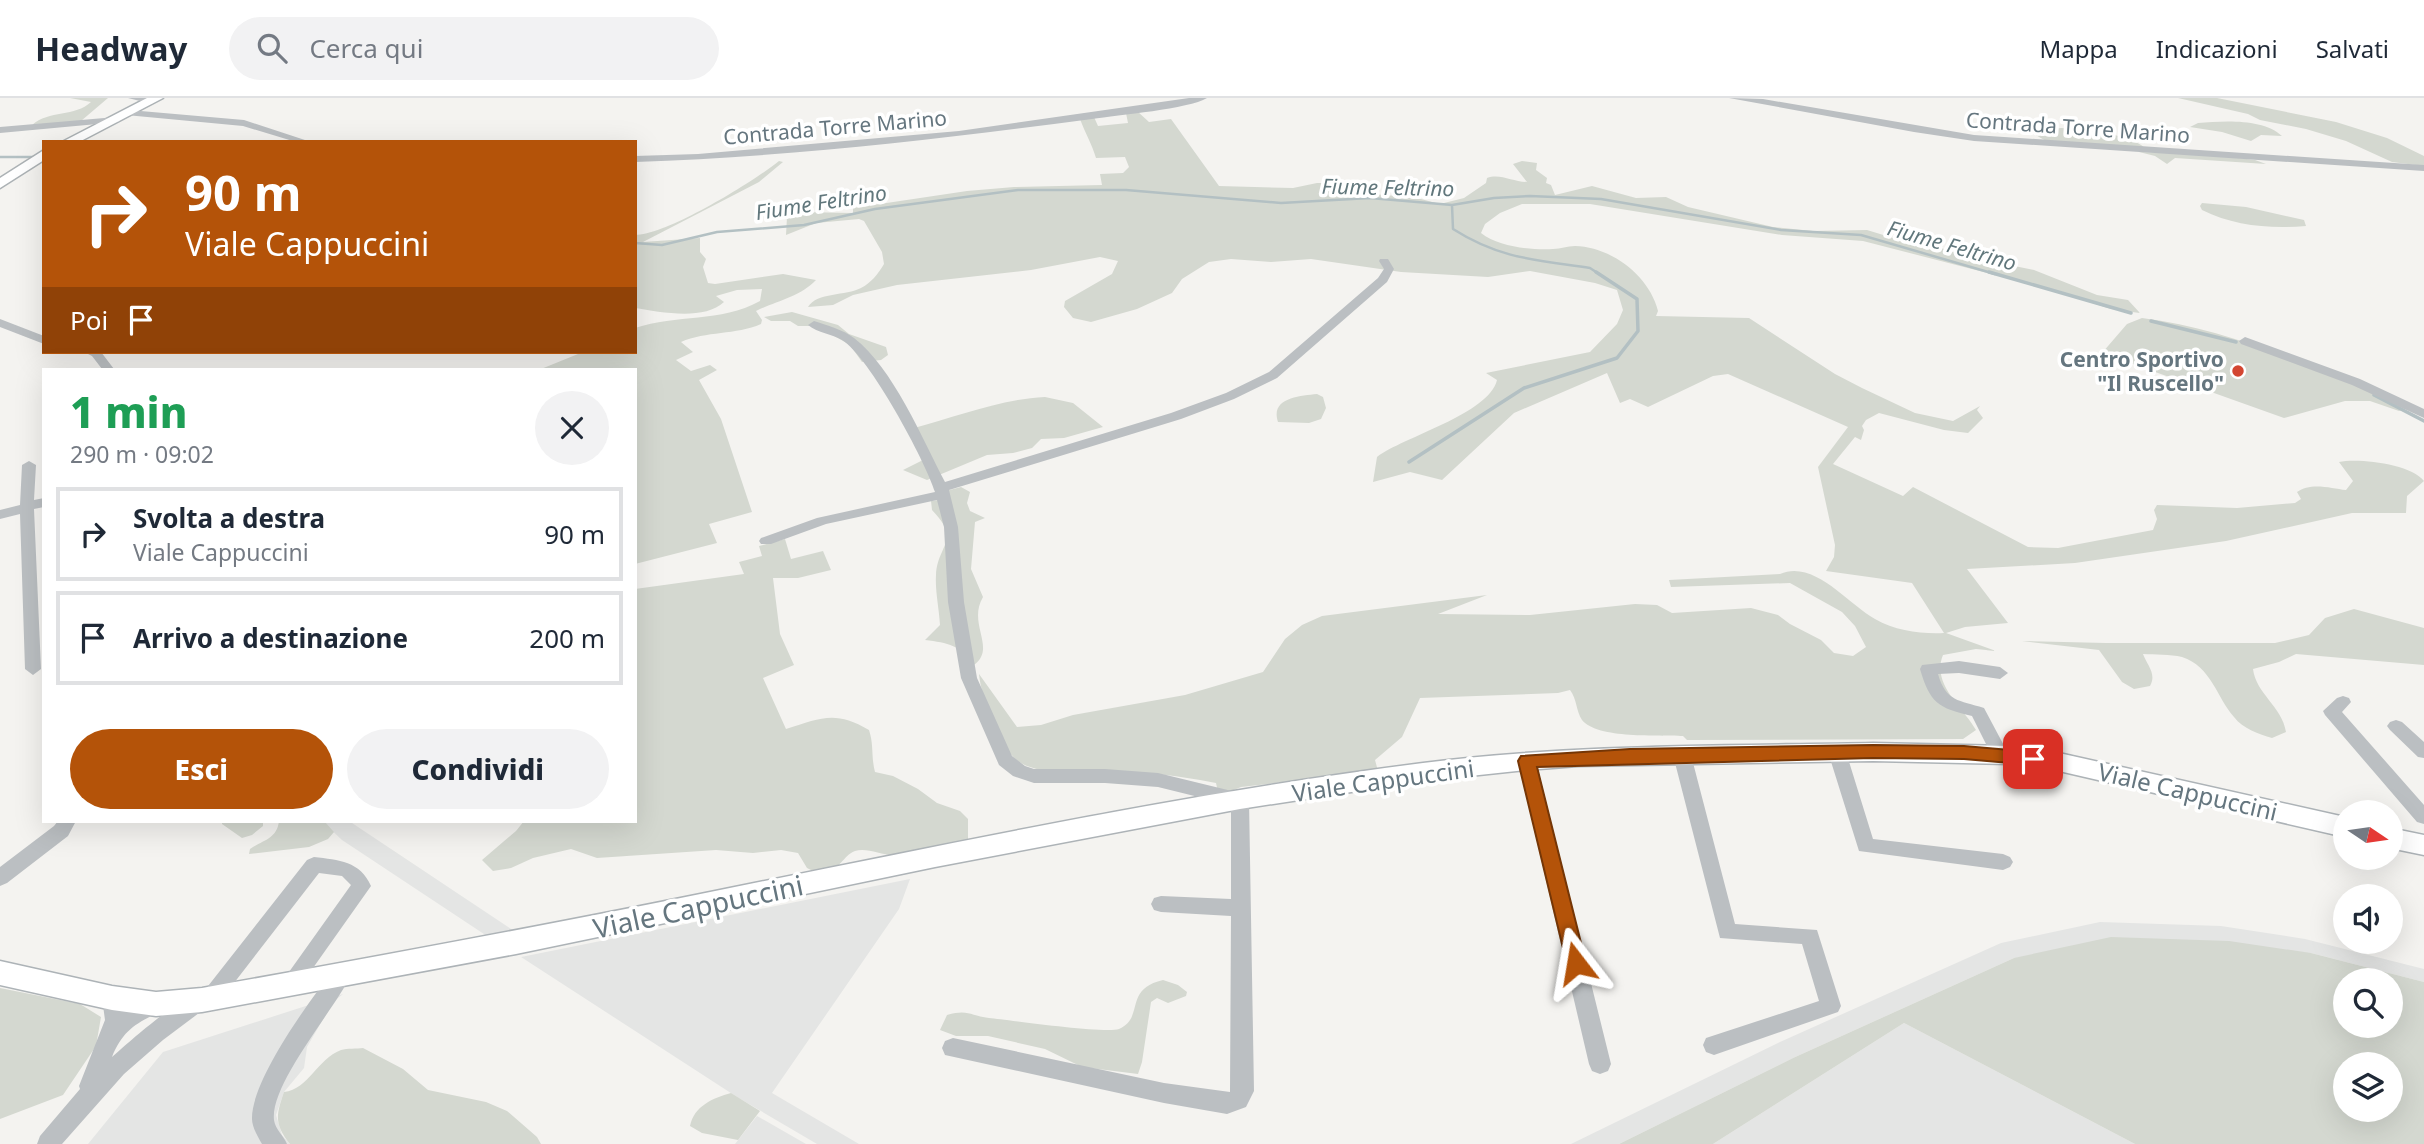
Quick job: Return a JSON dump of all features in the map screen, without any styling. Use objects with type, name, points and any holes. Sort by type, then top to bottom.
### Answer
[{"type":"main road","points":[[72,140],[155,100]]},
{"type":"main road","points":[[0,184],[42,155]]},
{"type":"street","points":[[132,98],[155,100]]},
{"type":"street","name":"Contrada Torre Marino","points":[[637,159],[698,157],[959,134],[1151,108],[1203,98]]},
{"type":"street","name":"Contrada Torre Marino","points":[[1733,98],[1974,138],[2109,150],[2262,155],[2424,168]]},
{"type":"street","points":[[129,113],[244,123],[300,140]]},
{"type":"street","points":[[0,130],[116,120]]},
{"type":"street","points":[[766,541],[822,521],[942,492],[1230,396],[1273,376],[1383,280],[1389,269],[1384,261]]},
{"type":"street","points":[[0,323],[42,339]]},
{"type":"street","points":[[814,325],[847,338],[866,355],[899,406],[942,492],[951,527],[956,602],[969,678],[1006,760],[1018,771],[1034,776],[1105,776],[1158,780],[1240,800],[1243,1091],[1238,1100],[1227,1104],[953,1048]]},
{"type":"street","points":[[2245,341],[2356,382],[2424,414]]},
{"type":"street","points":[[29,465],[27,507],[33,670]]},
{"type":"street","points":[[0,515],[42,503]]},
{"type":"street","points":[[2000,673],[1959,667],[1928,669],[1935,693],[1947,704],[1978,712],[2000,755]]},
{"type":"street","points":[[2343,702],[2331,711],[2424,817]]},
{"type":"street","points":[[2396,726],[2424,752]]},
{"type":"street","points":[[1837,752],[1866,846],[2003,862]]},
{"type":"street","name":"Viale Cappuccini","points":[[0,973],[112,998],[156,1004],[206,1000],[340,977],[668,913],[935,857],[1240,800],[1423,772],[1527,761],[1837,752],[2000,755],[2059,762],[2333,824]]},
{"type":"street","points":[[1682,755],[1727,932],[1810,936],[1831,1006],[1714,1045]]},
{"type":"street","points":[[1527,761],[1600,1064]]},
{"type":"street","points":[[0,878],[61,831],[66,823]]},
{"type":"street","points":[[2403,841],[2424,845]]},
{"type":"street","points":[[48,1144],[87,1094],[154,1033],[206,1000],[314,865],[349,869],[358,876],[361,886],[289,986]]},
{"type":"street","points":[[1161,904],[1241,908]]},
{"type":"street","points":[[276,1144],[263,1120],[267,1097],[318,1004],[340,977]]},
{"type":"street","points":[[87,1094],[116,1020],[112,998]]},
{"type":"street","points":[[113,1030],[134,1014],[156,1004],[159,1018],[154,1033]]},
{"type":"shaded area","points":[[70,98],[108,98],[81,121],[32,125],[46,117],[85,107],[91,102]]},
{"type":"shaded area","points":[[2178,98],[2217,98],[2336,122],[2387,138],[2424,156],[2424,166],[2392,162],[2346,141],[2306,129]]},
{"type":"shaded area","points":[[1137,111],[1149,122],[1171,119],[1219,186],[1293,188],[1333,183],[1351,185],[1364,193],[1417,198],[1440,204],[1464,198],[1486,183],[1487,178],[1502,177],[1527,182],[1513,164],[1522,161],[1537,163],[1536,170],[1547,178],[1546,183],[1551,185],[1555,195],[1592,186],[1636,198],[1666,197],[1688,207],[1773,227],[1813,231],[1867,230],[1916,245],[1941,248],[1965,256],[2034,270],[2097,295],[2128,300],[2140,313],[2111,309],[2042,287],[1863,241],[1782,235],[1590,204],[1522,204],[1500,213],[1485,224],[1481,233],[1497,242],[1515,247],[1556,249],[1575,246],[1602,252],[1627,265],[1637,275],[1653,298],[1658,311],[1656,316],[1749,318],[1835,374],[1915,413],[1953,421],[1980,406],[1977,410],[1983,418],[1968,433],[1944,430],[1879,413],[1866,420],[1862,426],[1864,430],[1861,440],[1855,437],[1833,464],[1903,496],[1913,487],[2028,547],[2058,548],[2153,530],[2157,519],[2154,510],[2157,505],[2237,508],[2295,503],[2301,499],[2297,492],[2308,487],[2346,490],[2353,481],[2339,462],[2359,461],[2397,466],[2424,481],[2407,496],[2406,513],[2352,513],[2226,541],[2075,563],[1967,569],[2008,623],[1965,627],[1946,633],[1996,651],[1976,649],[1943,655],[1941,676],[1950,695],[1976,730],[1963,739],[1687,740],[1683,736],[1614,733],[1590,726],[1582,720],[1570,690],[1558,693],[1420,698],[1402,737],[1375,760],[1378,771],[1218,792],[1216,783],[1176,776],[1063,773],[1030,767],[1018,761],[1004,745],[987,708],[979,674],[1017,727],[1041,725],[1073,715],[1185,695],[1263,672],[1285,639],[1302,625],[1322,616],[1487,595],[1438,614],[1530,615],[1635,604],[1657,605],[1672,613],[1751,608],[1778,615],[1821,640],[1834,653],[1853,656],[1866,647],[1855,626],[1842,612],[1790,583],[1671,587],[1669,580],[1793,571],[1818,578],[1883,623],[1909,631],[1944,633],[1912,583],[1826,571],[1834,557],[1835,545],[1818,467],[1848,427],[1728,374],[1713,376],[1648,407],[1630,399],[1620,403],[1607,373],[1514,413],[1442,480],[1410,472],[1373,482],[1377,457],[1479,404],[1491,392],[1497,380],[1486,373],[1590,352],[1617,324],[1623,310],[1617,290],[1595,283],[1530,271],[1488,277],[1401,272],[1311,259],[1271,262],[1231,259],[1209,262],[1182,279],[1172,293],[1137,309],[1091,322],[1073,318],[1064,307],[1065,301],[1112,274],[1118,261],[1100,257],[1031,270],[897,285],[853,295],[833,305],[808,307],[818,299],[868,284],[884,264],[882,252],[864,221],[859,219],[816,223],[786,235],[787,217],[801,212],[853,213],[853,208],[967,191],[1102,185],[1100,174],[1123,173],[1129,167],[1125,157],[1096,158],[1080,119],[1094,117],[1098,126],[1128,123],[1126,113]]},
{"type":"shaded area","points":[[2198,123],[2254,123],[2282,136],[2261,135],[2251,141],[2222,132],[2190,127]]},
{"type":"shaded area","points":[[2061,128],[2118,136],[2145,148],[2046,141],[2034,134],[2035,131]]},
{"type":"shaded area","points":[[2139,152],[2206,154],[2255,160],[2266,164],[2175,158],[2167,164],[2155,156]]},
{"type":"shaded area","points":[[779,161],[783,162],[759,182],[643,242],[700,238],[700,252],[706,259],[703,267],[708,283],[783,274],[816,280],[795,295],[756,311],[762,320],[761,324],[681,342],[693,352],[676,360],[691,371],[710,365],[717,370],[699,380],[721,419],[752,512],[709,524],[717,543],[637,563],[637,368],[543,368],[578,354],[637,354],[637,328],[730,313],[760,301],[762,289],[737,290],[716,296],[724,302],[705,312],[681,314],[637,308],[637,235],[649,233],[688,217]]},
{"type":"shaded area","points":[[2202,203],[2246,207],[2304,220],[2306,226],[2279,227],[2239,223],[2202,210]]},
{"type":"shaded area","points":[[792,312],[838,325],[849,334],[886,347],[888,355],[881,360],[862,362],[850,345],[817,326],[798,326],[790,321],[771,321],[764,317]]},
{"type":"shaded area","name":"Centro Sportivo \"Il Ruscello\"","points":[[2142,318],[2245,342],[2311,366],[2409,408],[2399,411],[2370,401],[2345,401],[2284,418],[2102,353],[2127,324]]},
{"type":"shaded area","points":[[1317,394],[1323,397],[1326,408],[1321,419],[1309,423],[1278,422],[1278,408],[1282,403],[1295,397]]},
{"type":"shaded area","points":[[1045,397],[1073,403],[1103,427],[1064,438],[1041,439],[1032,448],[1013,453],[987,455],[927,480],[903,470],[925,459],[914,428],[995,405]]},
{"type":"shaded area","points":[[961,487],[970,492],[967,503],[970,511],[985,518],[975,522],[971,569],[983,597],[978,617],[983,651],[974,665],[964,653],[953,646],[925,640],[940,625],[936,575],[947,536],[941,520],[932,510],[931,501],[939,500],[938,493]]},
{"type":"shaded area","points":[[785,539],[791,559],[823,551],[831,570],[798,578],[773,578],[780,634],[794,665],[763,678],[786,729],[837,718],[869,730],[875,772],[893,776],[937,803],[960,811],[968,819],[968,840],[902,855],[855,851],[838,866],[819,874],[807,868],[798,853],[781,850],[753,853],[716,850],[597,858],[571,849],[493,871],[482,860],[522,823],[637,823],[637,589],[744,574],[739,562],[762,556],[759,546]]},
{"type":"shaded area","points":[[2354,609],[2424,628],[2424,665],[2296,654],[2253,669],[2259,686],[2284,723],[2286,732],[2272,738],[2242,725],[2228,709],[2207,675],[2192,661],[2182,657],[2143,654],[2152,674],[2152,682],[2150,686],[2134,689],[2122,682],[2099,650],[2022,641],[2275,643],[2309,635],[2325,618]]},
{"type":"shaded area","points":[[263,823],[263,826],[252,835],[242,838],[222,824]]},
{"type":"shaded area","points":[[279,823],[326,823],[334,832],[328,839],[309,847],[249,854],[250,849],[269,838]]},
{"type":"shaded area","points":[[324,823],[352,823],[523,937],[496,942],[342,840]]},
{"type":"shaded area","points":[[910,879],[899,909],[772,1093],[859,1144],[817,1144],[737,1097],[521,957]]},
{"type":"shaded area","points":[[2100,922],[2221,926],[2305,939],[2333,946],[2333,954],[2364,954],[2424,969],[2424,982],[2403,977],[2403,968],[2369,968],[2311,953],[2014,958],[1793,1058],[1619,1144],[1571,1144],[1780,1042],[2001,943]]},
{"type":"shaded area","points":[[2111,937],[2229,941],[2311,953],[2369,968],[2333,968],[2333,1038],[2403,1038],[2403,977],[2424,982],[2424,1144],[2135,1144],[1904,1023],[1713,1144],[1619,1144],[1793,1058],[2014,958]]},
{"type":"shaded area","points":[[1163,980],[1178,985],[1187,992],[1186,996],[1168,1003],[1157,998],[1151,1002],[1138,1074],[1082,1067],[1045,1049],[988,1036],[956,1036],[940,1030],[947,1015],[960,1013],[1096,1030],[1119,1029],[1131,1018],[1143,990]]},
{"type":"shaded area","points":[[0,988],[80,1004],[101,1017],[96,1046],[63,1095],[0,1119]]},
{"type":"shaded area","points":[[343,994],[333,1002],[307,1047],[304,1068],[284,1092],[276,1115],[282,1135],[290,1144],[88,1144],[163,1052]]},
{"type":"shaded area","points":[[1904,1023],[2135,1144],[1713,1144]]},
{"type":"shaded area","points":[[363,1048],[403,1069],[428,1090],[486,1102],[507,1111],[537,1137],[541,1144],[290,1144],[281,1131],[278,1119],[284,1092],[293,1090],[307,1080],[333,1054],[343,1049]]},
{"type":"shaded area","points":[[731,1093],[760,1111],[738,1140],[702,1133],[690,1126],[700,1108],[711,1100]]},
{"type":"shaded area","points":[[757,1116],[806,1144],[735,1144]]},
{"type":"waterway","name":"Fiume Feltrino","points":[[0,157],[38,157]]},
{"type":"waterway","name":"Fiume Feltrino","points":[[637,243],[662,245],[717,232],[804,225],[875,209],[1018,190],[1126,190],[1281,203],[1370,198],[1452,205]]},
{"type":"waterway","name":"Fiume Feltrino","points":[[1452,205],[1494,198],[1530,196],[1601,199],[1781,230],[1861,235],[1995,274]]},
{"type":"waterway","points":[[1452,205],[1453,229],[1487,247],[1519,257],[1590,268],[1596,272]]},
{"type":"waterway","points":[[1409,462],[1524,388],[1617,358],[1638,331],[1637,299],[1596,272]]},
{"type":"waterway","name":"Fiume Feltrino","points":[[1989,272],[2131,313]]},
{"type":"waterway","name":"Fiume Feltrino","points":[[2151,321],[2236,342]]},
{"type":"waterway","name":"Fiume Feltrino","points":[[2374,395],[2424,421]]},
{"type":"place","name":"Centro Sportivo \"Il Ruscello\"","points":[[2238,371]]},
{"type":"route","points":[[1576,963],[1527,761],[1578,757],[1873,752],[1964,752],[2033,759]]}]
